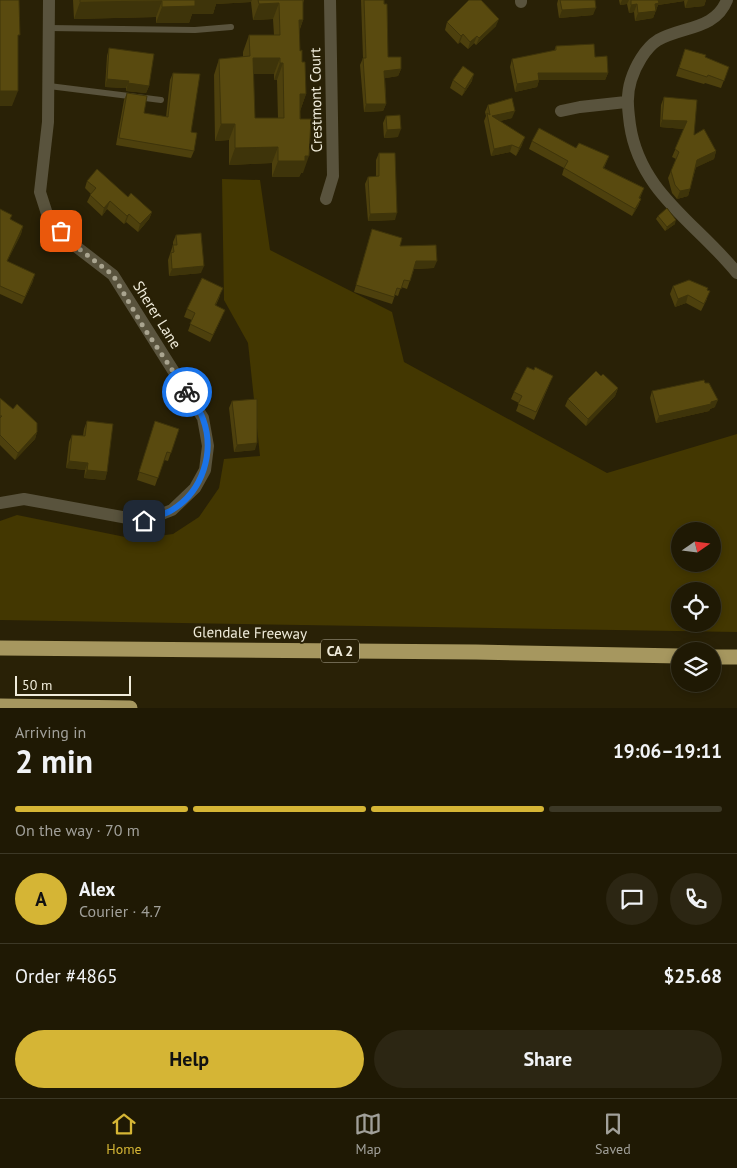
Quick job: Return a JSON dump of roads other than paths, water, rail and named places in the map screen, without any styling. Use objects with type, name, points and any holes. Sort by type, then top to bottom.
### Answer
[{"type":"highway","name":"Glendale Freeway","points":[[0,648],[476,652],[671,656]]},
{"type":"highway","points":[[721,657],[737,657]]},
{"type":"highway","points":[[0,706],[130,708]]},
{"type":"street","name":"Sherer Lane","points":[[0,503],[24,499],[144,521],[172,510],[195,488],[205,470],[208,446],[203,418],[113,275],[74,245],[48,217],[40,192],[48,122],[49,0]]},
{"type":"street","name":"Crestmont Court","points":[[326,199],[333,176],[330,0]]},
{"type":"street","points":[[727,0],[720,13],[712,21],[656,41],[646,52],[634,71],[626,102],[636,152],[657,190],[680,215],[700,231],[737,273]]},
{"type":"street","points":[[560,112],[580,106],[626,102]]},
{"type":"lane","points":[[49,28],[195,30],[231,27]]},
{"type":"lane","points":[[49,86],[161,100]]}]
